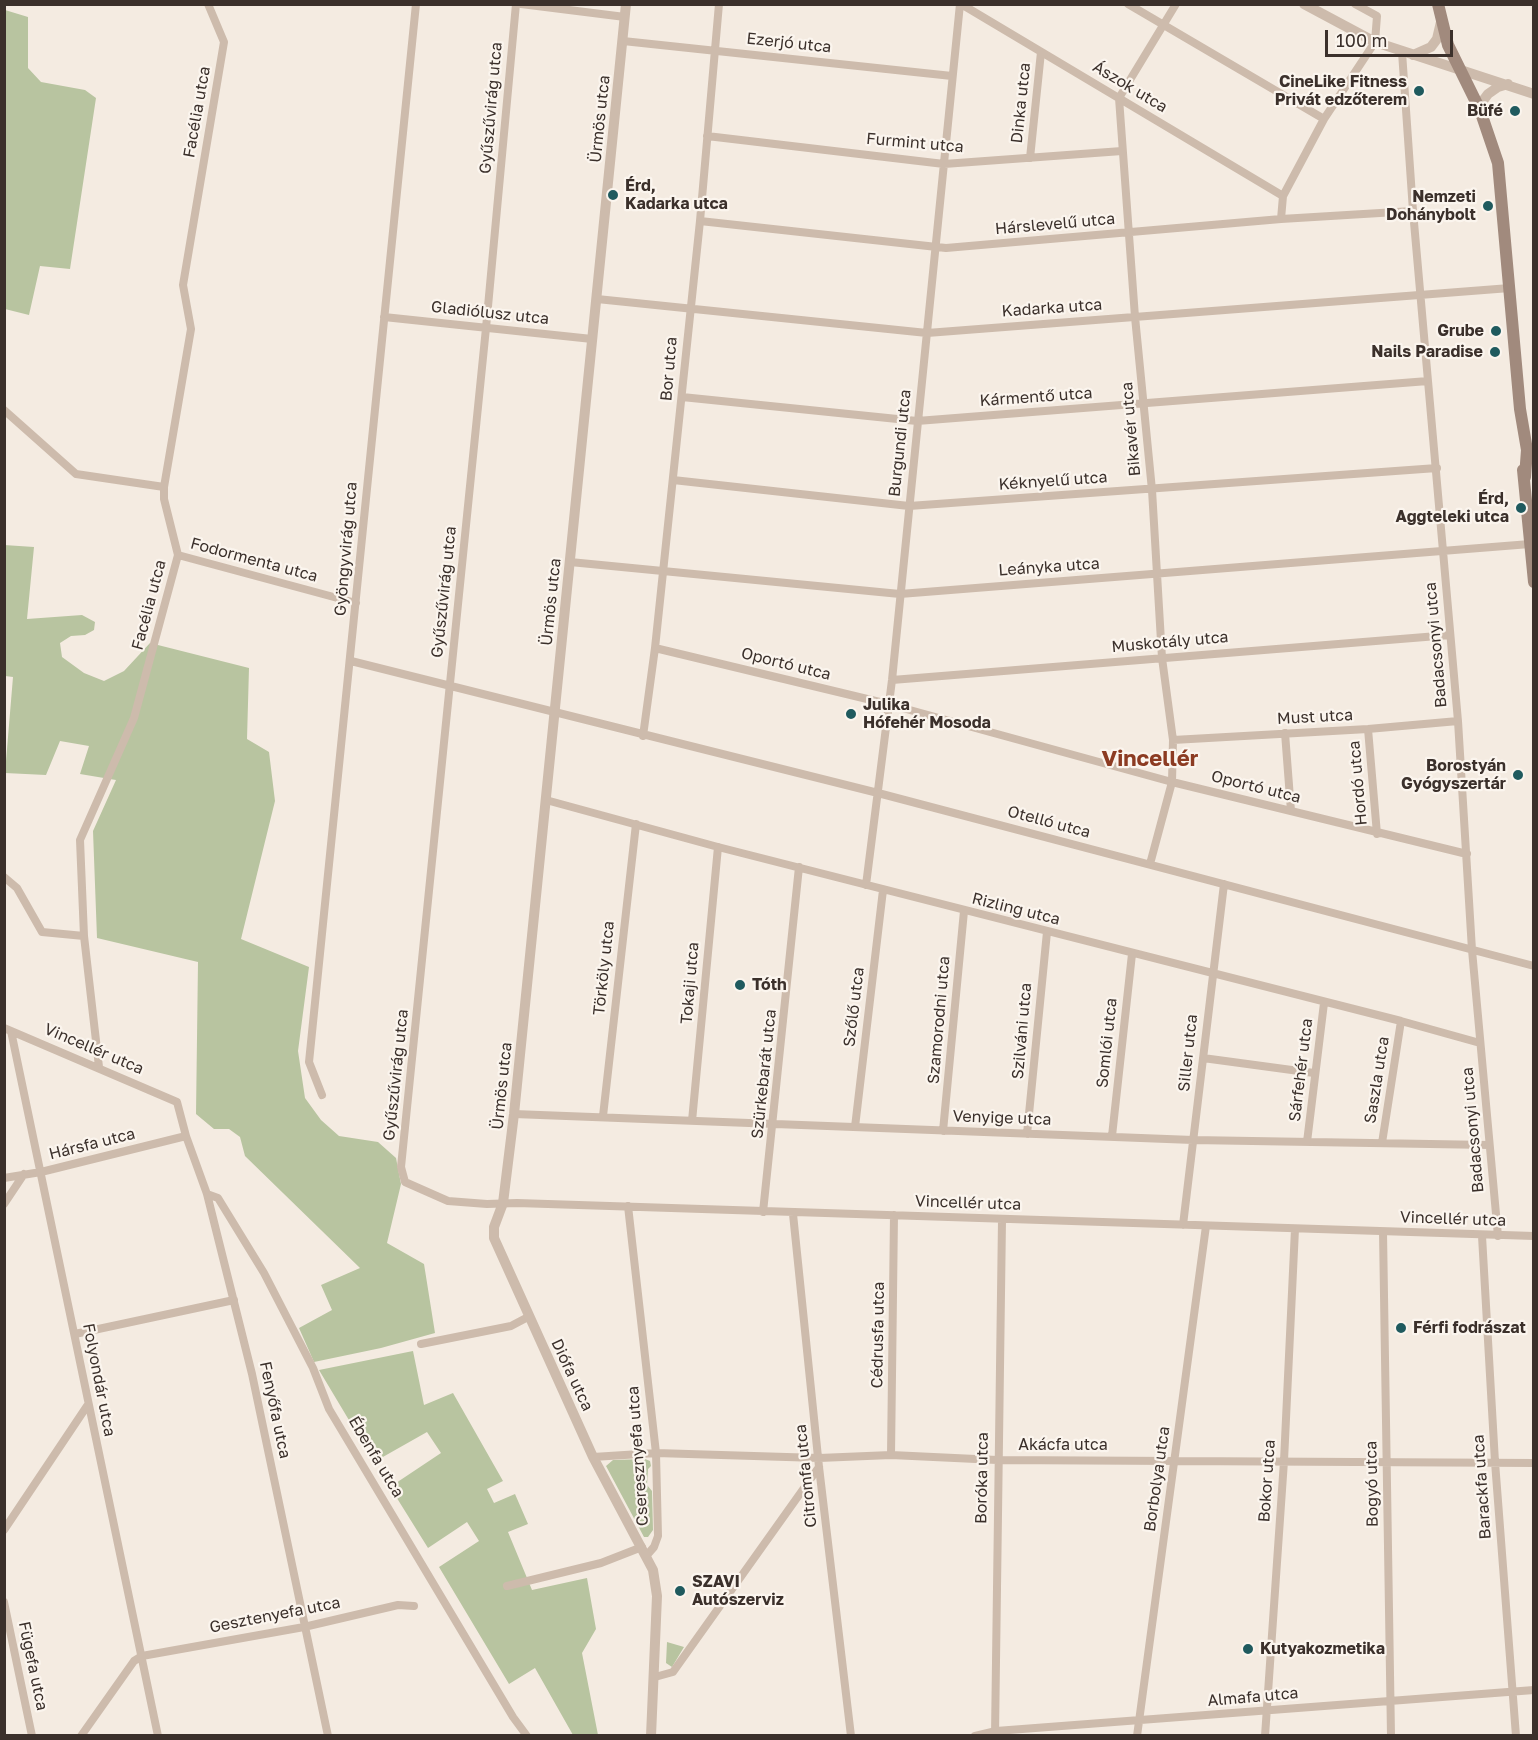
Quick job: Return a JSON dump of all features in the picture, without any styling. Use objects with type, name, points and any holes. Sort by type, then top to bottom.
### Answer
[{"type":"main road","points":[[1438,4],[1441,22],[1460,70],[1480,110],[1498,163],[1520,409],[1527,450],[1525,477],[1530,489],[1533,582]]},
{"type":"street","name":"Facélia utca","points":[[99,1066],[84,936],[80,840],[134,718],[178,555],[164,499],[164,487],[191,329],[183,285],[224,42],[208,4]]},
{"type":"street","name":"Gyöngyvirág utca","points":[[322,1095],[309,1062],[416,4]]},
{"type":"street","name":"Gyűszűvirág utca","points":[[405,1182],[401,1167],[486,328],[516,4]]},
{"type":"street","points":[[521,4],[625,17]]},
{"type":"street","name":"Ürmös utca","points":[[503,1203],[556,711],[626,4]]},
{"type":"street","name":"Bor utca","points":[[643,736],[655,648],[682,397],[719,4]]},
{"type":"street","name":"Ászok utca","points":[[961,4],[1283,196]]},
{"type":"street","name":"Burgundi utca","points":[[866,885],[892,680],[961,4]]},
{"type":"street","points":[[1128,4],[1324,119]]},
{"type":"street","points":[[1119,98],[1176,4]]},
{"type":"street","points":[[1305,4],[1375,42],[1533,94]]},
{"type":"street","points":[[1281,219],[1283,196],[1324,119],[1375,42],[1377,16],[1355,4]]},
{"type":"street","points":[[1408,53],[1431,47],[1437,39],[1441,22]]},
{"type":"street","name":"Ezerjó utca","points":[[623,41],[952,76]]},
{"type":"street","name":"Dinka utca","points":[[1030,158],[1041,52]]},
{"type":"street","name":"Badacsonyi utca","points":[[1408,53],[1413,211],[1458,721],[1472,950],[1498,1236]]},
{"type":"street","points":[[1480,110],[1488,94],[1508,84]]},
{"type":"street","name":"Bikavér utca","points":[[1119,98],[1135,317],[1152,490],[1162,658],[1173,740],[1172,782],[1150,864]]},
{"type":"street","name":"Furmint utca","points":[[707,136],[944,164],[1122,151]]},
{"type":"street","name":"Hárslevelű utca","points":[[700,221],[935,246],[1413,211]]},
{"type":"street","name":"Kadarka utca","points":[[597,299],[927,333],[1510,288]]},
{"type":"street","name":"Gladiólusz utca","points":[[384,317],[592,339]]},
{"type":"street","name":"Kármentő utca","points":[[682,397],[917,421],[1428,381]]},
{"type":"street","points":[[4,410],[76,474],[164,487]]},
{"type":"street","name":"Kéknyelű utca","points":[[673,480],[909,506],[1437,468]]},
{"type":"street","name":"Leányka utca","points":[[570,562],[663,569],[900,594],[1530,544]]},
{"type":"street","name":"Fodormenta utca","points":[[178,555],[356,603]]},
{"type":"street","name":"Muskotály utca","points":[[892,680],[1450,634]]},
{"type":"street","name":"Oportó utca","points":[[655,648],[888,704],[1172,782],[1377,834],[1467,854]]},
{"type":"street","name":"Otelló utca","points":[[351,661],[556,711],[643,736],[1150,864],[1533,966]]},
{"type":"street","name":"Must utca","points":[[1173,740],[1368,729],[1458,721]]},
{"type":"street","name":"Hordó utca","points":[[1368,729],[1377,834]]},
{"type":"street","points":[[1285,733],[1291,811]]},
{"type":"street","name":"Rizling utca","points":[[546,800],[883,890],[1480,1043]]},
{"type":"street","name":"Törköly utca","points":[[603,1116],[636,824]]},
{"type":"street","name":"Tokaji utca","points":[[692,1121],[718,847]]},
{"type":"street","name":"Szürkebarát utca","points":[[763,1212],[774,1125],[799,867]]},
{"type":"street","points":[[4,878],[17,888],[42,932],[84,936]]},
{"type":"street","name":"Siller utca","points":[[1183,1225],[1224,884]]},
{"type":"street","name":"Szőlő utca","points":[[855,1127],[883,890]]},
{"type":"street","name":"Szamorodni utca","points":[[943,1131],[964,911]]},
{"type":"street","name":"Szilváni utca","points":[[1028,1134],[1047,932]]},
{"type":"street","name":"Somlói utca","points":[[1112,1137],[1132,954]]},
{"type":"street","name":"Sárfehér utca","points":[[1307,1142],[1324,1003]]},
{"type":"street","name":"Saszla utca","points":[[1382,1143],[1401,1021]]},
{"type":"street","name":"Vincellér utca","points":[[8,1029],[171,1098]]},
{"type":"street","name":"Folyondár utca","points":[[8,1029],[41,1172],[75,1334],[87,1406],[158,1736]]},
{"type":"street","points":[[1203,1058],[1314,1073]]},
{"type":"street","name":"Fenyőfa utca","points":[[171,1098],[177,1102],[186,1137],[207,1194],[234,1300],[252,1374],[328,1736]]},
{"type":"street","name":"Venyige utca","points":[[514,1114],[1193,1140],[1489,1145]]},
{"type":"street","name":"Hársfa utca","points":[[4,1178],[41,1172],[186,1137]]},
{"type":"street","points":[[4,1204],[24,1174]]},
{"type":"street","name":"Vincellér utca","points":[[405,1182],[448,1201],[793,1214],[894,1215],[1533,1236]]},
{"type":"street","name":"Ébenfa utca","points":[[207,1194],[218,1198],[264,1273],[313,1368],[329,1409],[513,1718],[527,1736]]},
{"type":"street","name":"Diófa utca","points":[[503,1203],[494,1227],[494,1238],[593,1457],[644,1551]]},
{"type":"street","name":"Cseresznyefa utca","points":[[628,1206],[656,1454],[658,1536],[654,1547],[644,1551]]},
{"type":"street","name":"Citromfa utca","points":[[793,1214],[851,1736]]},
{"type":"street","name":"Cédrusfa utca","points":[[891,1455],[894,1215]]},
{"type":"street","name":"Boróka utca","points":[[996,1733],[997,1460],[1002,1220]]},
{"type":"street","name":"Borbolya utca","points":[[1137,1736],[1206,1226]]},
{"type":"street","name":"Bokor utca","points":[[1265,1736],[1284,1461],[1295,1229]]},
{"type":"street","name":"Bogyó utca","points":[[1383,1232],[1392,1736]]},
{"type":"street","name":"Barackfa utca","points":[[1482,1236],[1495,1462],[1516,1736]]},
{"type":"street","points":[[75,1334],[234,1300]]},
{"type":"street","points":[[421,1344],[511,1326],[528,1317]]},
{"type":"street","points":[[4,1530],[87,1406]]},
{"type":"street","name":"Akácfa utca","points":[[593,1457],[656,1454],[819,1463],[891,1455],[997,1460],[1533,1463]]},
{"type":"street","points":[[655,1677],[673,1672],[819,1463]]},
{"type":"street","points":[[507,1586],[644,1551],[653,1570],[657,1596],[651,1736]]},
{"type":"street","name":"Fügefa utca","points":[[4,1602],[32,1736]]},
{"type":"street","name":"Gesztenyefa utca","points":[[142,1656],[304,1627],[398,1605],[414,1606]]},
{"type":"street","points":[[81,1736],[134,1661],[142,1656]]},
{"type":"street","name":"Almafa utca","points":[[975,1736],[1533,1690]]},
{"type":"green space","points":[[5,10],[28,17],[28,68],[41,82],[85,90],[96,98],[70,269],[40,266],[29,315],[5,309]]},
{"type":"green space","points":[[4,545],[34,547],[27,619],[82,615],[95,622],[94,630],[85,635],[71,636],[60,643],[62,657],[84,673],[104,681],[124,671],[150,643],[249,668],[247,739],[269,752],[275,801],[241,939],[309,967],[298,1051],[305,1098],[321,1120],[339,1136],[378,1142],[396,1158],[401,1184],[387,1243],[424,1264],[435,1333],[381,1348],[314,1362],[299,1328],[332,1310],[321,1285],[360,1268],[245,1156],[240,1137],[229,1129],[214,1129],[196,1114],[198,962],[97,938],[93,831],[116,780],[80,774],[89,746],[60,741],[46,775],[5,773],[13,677],[5,676]]},
{"type":"green space","points":[[413,1351],[424,1405],[453,1393],[503,1481],[487,1489],[494,1503],[515,1494],[528,1524],[508,1532],[532,1590],[587,1578],[596,1629],[582,1653],[598,1735],[573,1735],[535,1668],[509,1684],[439,1567],[479,1541],[467,1522],[428,1548],[390,1487],[441,1453],[427,1432],[374,1462],[319,1370]]},
{"type":"green space","points":[[645,1459],[650,1461],[647,1485],[652,1491],[653,1530],[648,1537],[644,1537],[606,1466],[613,1460]]},
{"type":"green space","points":[[667,1642],[684,1647],[672,1667],[666,1663]]},
{"type":"place","name":"CineLike Fitness Privát edzőterem","points":[[1419,91]]},
{"type":"place","name":"Büfé","points":[[1515,111]]},
{"type":"place","name":"Érd, Kadarka utca","points":[[613,195]]},
{"type":"place","name":"Nemzeti Dohánybolt","points":[[1488,206]]},
{"type":"place","name":"Grube","points":[[1496,331]]},
{"type":"place","name":"Nails Paradise","points":[[1495,352]]},
{"type":"place","name":"Érd, Aggteleki utca","points":[[1521,508]]},
{"type":"place","name":"Julika Hófehér Mosoda","points":[[851,714]]},
{"type":"place","name":"Borostyán Gyógyszertár","points":[[1518,775]]},
{"type":"place","name":"Tóth","points":[[740,985]]},
{"type":"place","name":"Férfi fodrászat","points":[[1401,1328]]},
{"type":"place","name":"SZAVI Autószerviz","points":[[680,1591]]},
{"type":"place","name":"Kutyakozmetika","points":[[1248,1649]]},
{"type":"district","name":"Vincellér","points":[[1150,759]]}]
